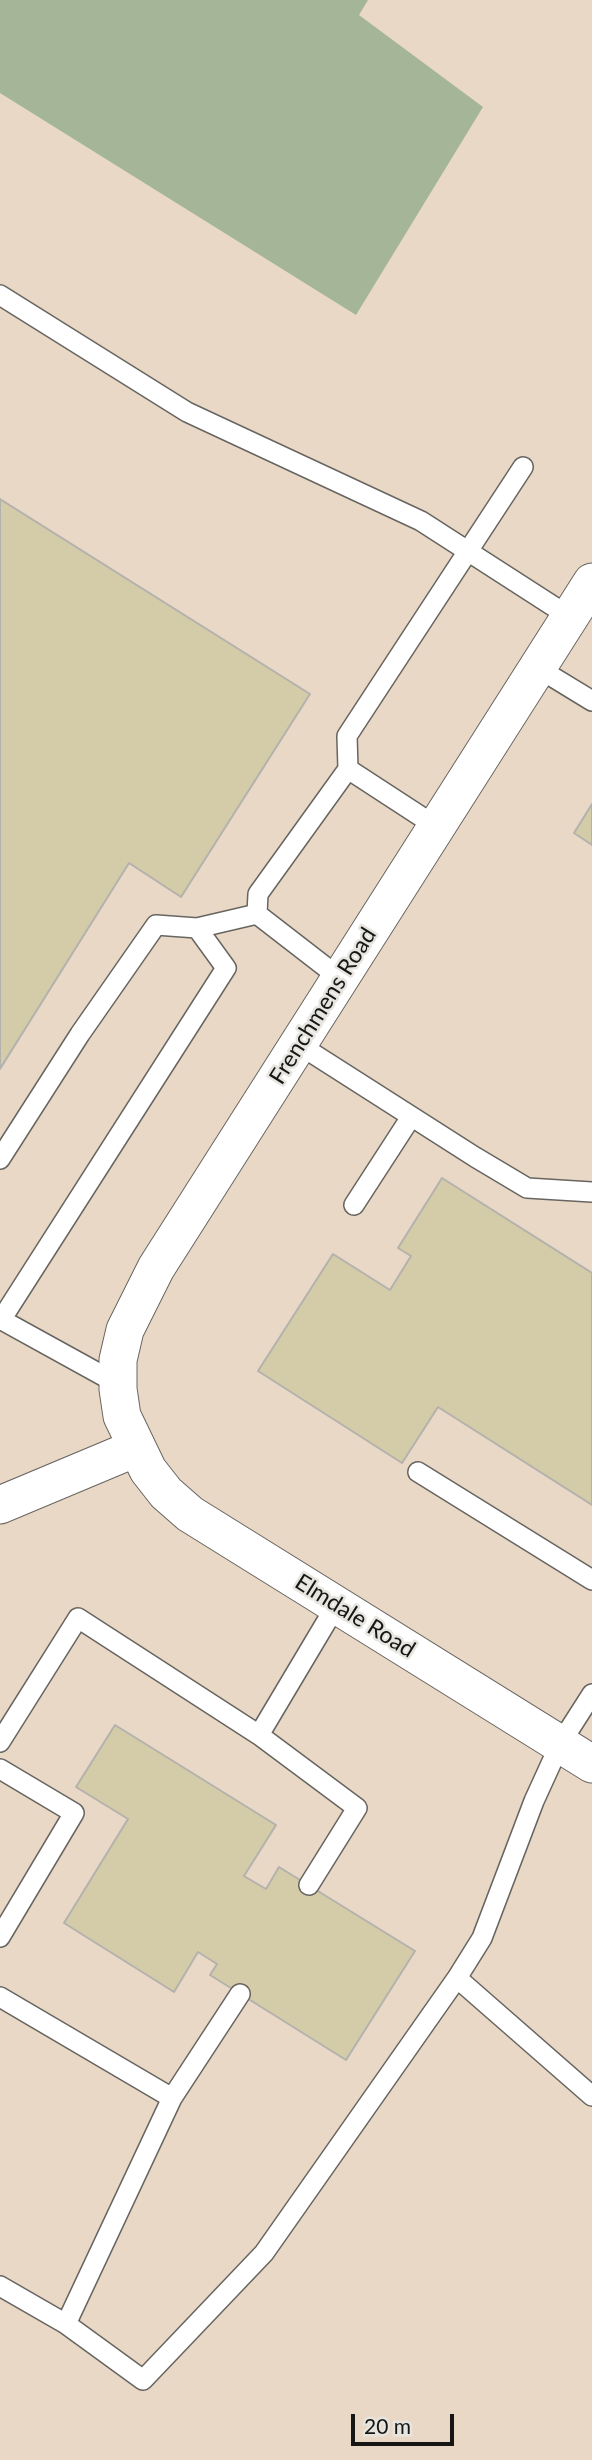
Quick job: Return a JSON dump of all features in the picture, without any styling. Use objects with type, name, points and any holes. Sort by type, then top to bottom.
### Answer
[{"type":"street","name":"Frenchmens Road","points":[[136,1448],[122,1416],[118,1360],[137,1303],[156,1268],[592,582]]},
{"type":"street","points":[[0,1505],[136,1448]]},
{"type":"street","name":"Elmdale Road","points":[[136,1448],[148,1470],[166,1493],[190,1514],[592,1764]]},
{"type":"lane","points":[[0,295],[187,412],[421,521],[570,617]]},
{"type":"lane","points":[[257,914],[258,894],[348,769],[347,736],[523,467]]},
{"type":"lane","points":[[538,668],[592,701]]},
{"type":"lane","points":[[348,769],[437,827]]},
{"type":"lane","points":[[0,1159],[80,1034],[156,925],[197,928],[257,914]]},
{"type":"lane","points":[[257,914],[341,979]]},
{"type":"lane","points":[[118,1384],[0,1319],[226,968],[197,928]]},
{"type":"lane","points":[[299,1044],[527,1188],[592,1192]]},
{"type":"lane","points":[[354,1205],[411,1117]]},
{"type":"lane","points":[[418,1472],[592,1580]]},
{"type":"lane","points":[[259,1735],[337,1604]]},
{"type":"lane","points":[[0,1742],[78,1618],[259,1735],[357,1808],[309,1885]]},
{"type":"lane","points":[[0,2286],[66,2324],[143,2380],[264,2253],[457,1978],[482,1938],[534,1801],[560,1744],[592,1694]]},
{"type":"lane","points":[[0,1769],[74,1813],[0,1937]]},
{"type":"lane","points":[[457,1978],[592,2096]]},
{"type":"lane","points":[[66,2324],[172,2098],[240,1994]]},
{"type":"lane","points":[[0,1997],[172,2098]]},
{"type":"shaded area","points":[[0,0],[592,0],[592,2460],[0,2460]]},
{"type":"green space","points":[[0,0],[368,0],[359,15],[483,107],[356,315],[0,93]]},
{"type":"building","points":[[0,499],[310,694],[181,897],[129,863],[0,1069]]},
{"type":"building","points":[[592,804],[592,845],[574,833]]},
{"type":"building","points":[[442,1178],[592,1273],[592,1505],[438,1407],[402,1463],[258,1371],[333,1254],[390,1290],[411,1256],[398,1248]]},
{"type":"building","points":[[115,1725],[276,1825],[244,1876],[266,1889],[279,1867],[415,1951],[346,2060],[210,1975],[217,1964],[198,1952],[174,1992],[64,1923],[128,1819],[76,1787]]}]
